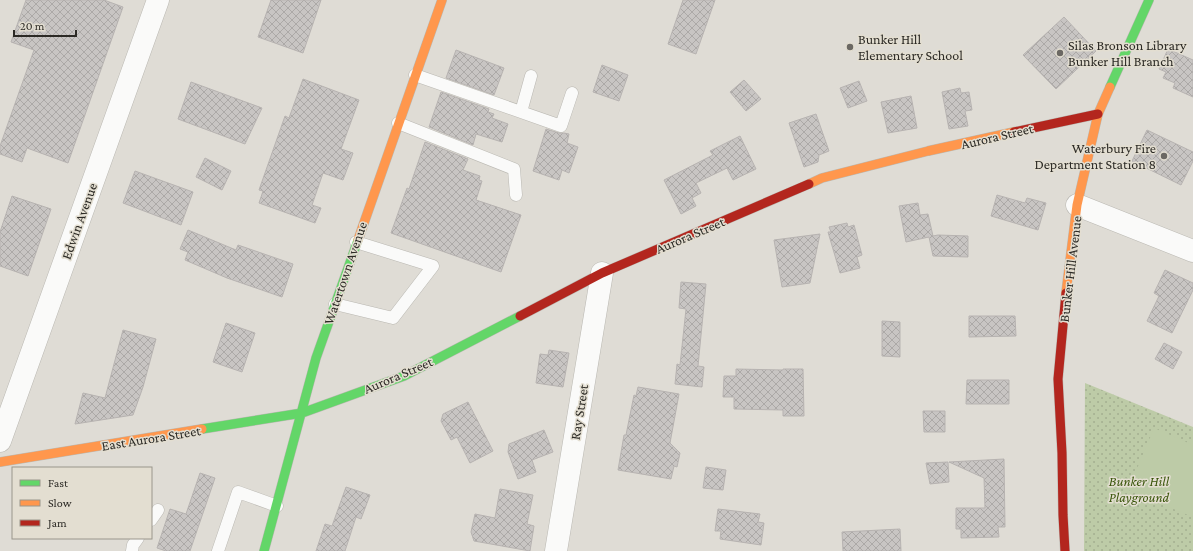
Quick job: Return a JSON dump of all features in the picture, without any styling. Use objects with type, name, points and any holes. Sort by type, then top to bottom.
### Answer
[{"type":"main road","name":"Watertown Avenue","points":[[264,551],[316,358],[442,0]]},
{"type":"main road","name":"Bunker Hill Avenue","points":[[1065,551],[1058,379],[1065,300],[1077,205],[1098,114],[1149,0]]},
{"type":"main road","name":"Aurora Street","points":[[302,413],[404,376],[602,273],[822,178],[928,151],[1098,114]]},
{"type":"main road","name":"East Aurora Street","points":[[0,462],[302,413]]},
{"type":"street","name":"Edwin Avenue","points":[[0,441],[158,0]]},
{"type":"street","points":[[1077,205],[1193,251]]},
{"type":"street","name":"Ray Street","points":[[556,551],[602,273]]},
{"type":"lane","points":[[415,75],[561,126],[572,93]]},
{"type":"lane","points":[[521,112],[531,76]]},
{"type":"lane","points":[[398,123],[514,170],[516,195]]},
{"type":"lane","points":[[335,304],[393,318],[433,266],[356,242]]},
{"type":"lane","points":[[218,551],[238,492],[277,506]]},
{"type":"lane","points":[[132,551],[133,545],[137,539]]},
{"type":"green space","name":"Bunker Hill Playground","points":[[1085,383],[1193,427],[1193,551],[1084,551]]},
{"type":"green space","points":[[1154,428],[1193,445],[1193,517],[1128,490]]},
{"type":"building","points":[[26,0],[104,0],[123,7],[68,163],[27,148],[22,162],[0,154],[0,146],[34,50],[11,42]]},
{"type":"building","points":[[271,0],[321,0],[303,53],[258,37]]},
{"type":"building","points":[[683,0],[715,0],[696,54],[668,44]]},
{"type":"building","name":"Silas Bronson Library Bunker Hill Branch","points":[[1064,17],[1096,51],[1056,89],[1023,55]]},
{"type":"building","points":[[1168,49],[1193,60],[1193,97],[1173,88],[1175,83],[1163,78],[1166,72],[1159,69]]},
{"type":"building","points":[[456,50],[504,68],[494,95],[446,78]]},
{"type":"building","points":[[602,65],[628,75],[619,101],[593,92]]},
{"type":"building","points":[[303,79],[359,100],[341,149],[353,153],[343,180],[323,173],[312,205],[321,208],[315,223],[259,203],[263,191],[259,190],[285,116],[289,118]]},
{"type":"building","points":[[744,80],[761,99],[746,111],[730,92]]},
{"type":"building","points":[[859,81],[867,101],[848,108],[840,88]]},
{"type":"building","points":[[191,82],[262,108],[245,144],[178,119]]},
{"type":"building","points":[[960,88],[961,93],[969,92],[972,110],[965,111],[968,126],[949,129],[942,92]]},
{"type":"building","points":[[441,92],[489,109],[488,112],[494,114],[492,118],[508,124],[502,142],[476,134],[473,145],[429,127]]},
{"type":"building","points":[[911,96],[917,128],[888,133],[881,102]]},
{"type":"building","points":[[816,114],[829,151],[819,155],[818,162],[804,167],[789,123]]},
{"type":"building","points":[[546,129],[569,134],[567,143],[578,147],[569,173],[562,170],[559,180],[533,171]]},
{"type":"building","name":"Waterbury Fire Department Station 8","points":[[1147,130],[1193,152],[1193,161],[1181,185],[1132,161]]},
{"type":"building","points":[[740,136],[756,169],[733,180],[727,168],[696,183],[701,193],[692,198],[696,206],[681,214],[664,180],[713,155],[710,151]]},
{"type":"building","points":[[425,142],[468,159],[463,170],[480,176],[479,180],[482,181],[476,200],[521,215],[501,272],[391,233],[407,188],[409,189]]},
{"type":"building","points":[[205,158],[231,171],[222,190],[196,177]]},
{"type":"building","points":[[135,171],[193,192],[181,225],[123,203]]},
{"type":"building","points":[[997,195],[1025,203],[1027,198],[1046,203],[1038,230],[991,216]]},
{"type":"building","points":[[12,196],[51,209],[28,276],[0,266],[0,232]]},
{"type":"building","points":[[918,203],[920,215],[928,214],[933,236],[968,236],[968,257],[933,256],[929,237],[906,242],[899,206]]},
{"type":"building","points":[[847,223],[848,227],[854,225],[862,255],[857,257],[860,268],[840,273],[828,232],[831,232],[829,227]]},
{"type":"building","points":[[188,230],[236,250],[238,245],[293,264],[282,297],[227,278],[185,260],[188,252],[180,249]]},
{"type":"building","points":[[820,234],[810,283],[782,287],[774,240]]},
{"type":"building","points":[[1165,270],[1193,283],[1193,290],[1172,333],[1147,321],[1159,296],[1154,293]]},
{"type":"building","points":[[681,282],[706,284],[698,366],[704,367],[702,387],[675,384],[677,364],[680,365],[686,309],[679,308]]},
{"type":"building","points":[[969,316],[1015,316],[1016,336],[969,337]]},
{"type":"building","points":[[882,321],[900,322],[900,357],[882,356]]},
{"type":"building","points":[[226,323],[255,333],[242,372],[213,362]]},
{"type":"building","points":[[123,330],[156,339],[143,387],[133,415],[75,424],[83,393],[105,398]]},
{"type":"building","points":[[1164,343],[1182,352],[1173,369],[1155,359]]},
{"type":"building","points":[[549,350],[569,353],[563,387],[536,383],[540,354],[548,355]]},
{"type":"building","points":[[736,369],[803,369],[804,416],[783,416],[783,410],[734,409],[734,397],[723,397],[724,376],[736,376]]},
{"type":"building","points":[[967,380],[1009,380],[1009,404],[966,404]]},
{"type":"building","points":[[638,387],[679,394],[670,443],[680,453],[677,467],[674,466],[671,479],[618,470],[624,435],[626,435],[634,395],[636,396]]},
{"type":"building","points":[[468,402],[493,451],[470,463],[457,437],[451,440],[441,421],[443,414]]},
{"type":"building","points":[[923,411],[945,411],[945,432],[924,432]]},
{"type":"building","points":[[544,430],[553,452],[532,460],[536,472],[518,479],[508,452],[509,444]]},
{"type":"building","points":[[1004,459],[1005,527],[998,527],[999,537],[961,538],[961,529],[956,529],[956,508],[985,508],[984,478],[949,462]]},
{"type":"building","points":[[948,462],[949,482],[930,484],[926,463]]},
{"type":"building","points":[[706,467],[726,470],[723,490],[703,488]]},
{"type":"building","points":[[200,473],[215,478],[190,551],[166,551],[157,548],[170,509],[186,514]]},
{"type":"building","points":[[346,487],[370,495],[361,519],[356,517],[345,551],[316,551],[325,524],[332,526]]},
{"type":"building","points":[[500,489],[533,495],[527,524],[534,526],[530,551],[474,541],[471,532],[475,514],[495,518]]},
{"type":"building","points":[[718,509],[760,514],[758,522],[764,523],[761,545],[720,539],[721,531],[715,531]]},
{"type":"building","points":[[900,529],[901,551],[843,551],[842,532]]},
{"type":"traffic: fast","points":[[1110,87],[1149,0]]},
{"type":"traffic: fast","points":[[264,551],[316,358],[358,240]]},
{"type":"traffic: fast","points":[[202,429],[302,413],[404,376],[520,316]]},
{"type":"traffic: slow","points":[[358,240],[442,0]]},
{"type":"traffic: slow","points":[[1066,293],[1077,205],[1098,114],[1110,87]]},
{"type":"traffic: slow","points":[[809,184],[822,178],[928,151],[1014,132]]},
{"type":"traffic: slow","points":[[0,462],[202,429]]},
{"type":"traffic: jam","points":[[1014,132],[1098,114]]},
{"type":"traffic: jam","points":[[520,316],[602,273],[809,184]]},
{"type":"traffic: jam","points":[[1065,551],[1058,379],[1066,293]]},
{"type":"place","name":"Bunker Hill Elementary School","points":[[850,47]]},
{"type":"place","name":"Silas Bronson Library Bunker Hill Branch","points":[[1060,53]]},
{"type":"place","name":"Waterbury Fire Department Station 8","points":[[1164,156]]}]
